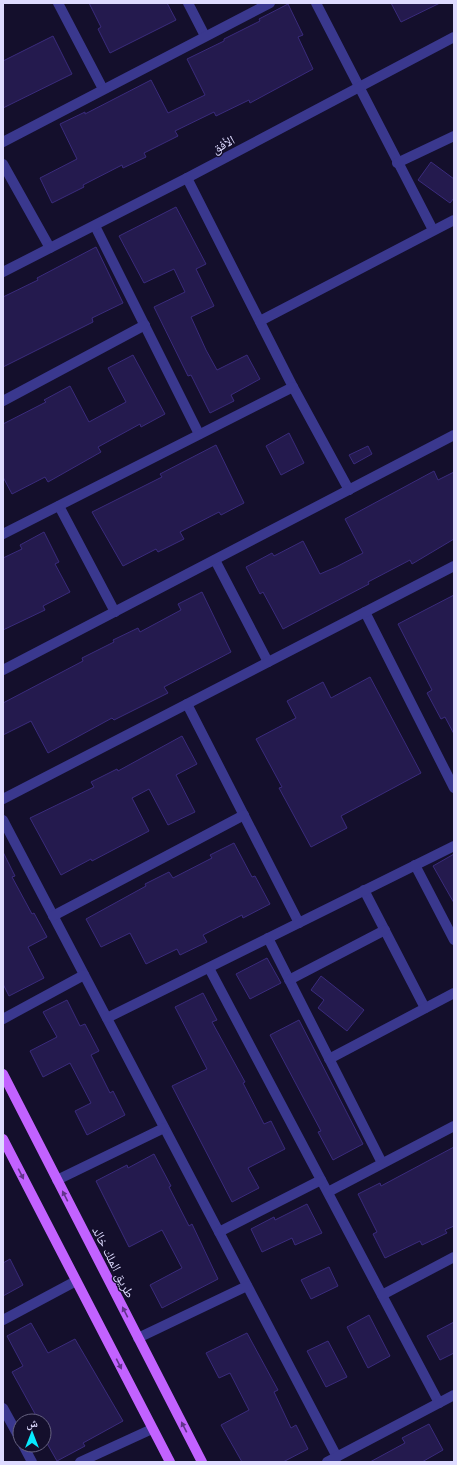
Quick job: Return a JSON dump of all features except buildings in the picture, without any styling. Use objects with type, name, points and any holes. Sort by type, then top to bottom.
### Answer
[{"type":"main road","name":"طريق الملك خالد","points":[[3,1074],[202,1462]]},
{"type":"main road","points":[[3,1139],[170,1462]]},
{"type":"street","points":[[58,3],[103,89]]},
{"type":"street","points":[[188,3],[205,36]]},
{"type":"street","points":[[3,142],[270,3]]},
{"type":"street","points":[[316,3],[360,86],[397,163],[433,230]]},
{"type":"street","name":"الأفق","points":[[3,272],[95,226],[454,37]]},
{"type":"street","points":[[397,163],[454,136]]},
{"type":"street","points":[[3,164],[50,248]]},
{"type":"street","points":[[187,178],[293,387],[349,490]]},
{"type":"street","points":[[260,321],[454,220]]},
{"type":"street","points":[[95,226],[200,434]]},
{"type":"street","points":[[3,401],[145,325]]},
{"type":"street","points":[[3,534],[293,387]]},
{"type":"street","points":[[3,670],[454,436]]},
{"type":"street","points":[[58,506],[115,612]]},
{"type":"street","points":[[215,560],[268,662]]},
{"type":"street","points":[[3,799],[454,566]]},
{"type":"street","points":[[365,612],[454,788]]},
{"type":"street","points":[[186,704],[299,923]]},
{"type":"street","points":[[53,916],[244,815]]},
{"type":"street","points":[[3,820],[337,1457]]},
{"type":"street","points":[[107,1018],[454,846]]},
{"type":"street","points":[[415,865],[454,940]]},
{"type":"street","points":[[364,890],[425,1008]]},
{"type":"street","points":[[289,980],[385,930]]},
{"type":"street","points":[[268,938],[382,1163]]},
{"type":"street","points":[[209,968],[439,1403]]},
{"type":"street","points":[[3,1019],[84,975]]},
{"type":"street","points":[[330,1059],[454,993]]},
{"type":"street","points":[[328,1192],[454,1126]]},
{"type":"street","points":[[57,1180],[164,1128]]},
{"type":"street","points":[[219,1232],[321,1180]]},
{"type":"street","points":[[382,1295],[454,1258]]},
{"type":"street","points":[[3,1320],[76,1281]]},
{"type":"street","points":[[138,1338],[247,1286]]},
{"type":"street","points":[[327,1462],[454,1396]]},
{"type":"street","points":[[3,1408],[12,1425]]},
{"type":"street","points":[[80,1462],[152,1429]]},
{"type":"street","points":[[27,1453],[32,1462]]}]
